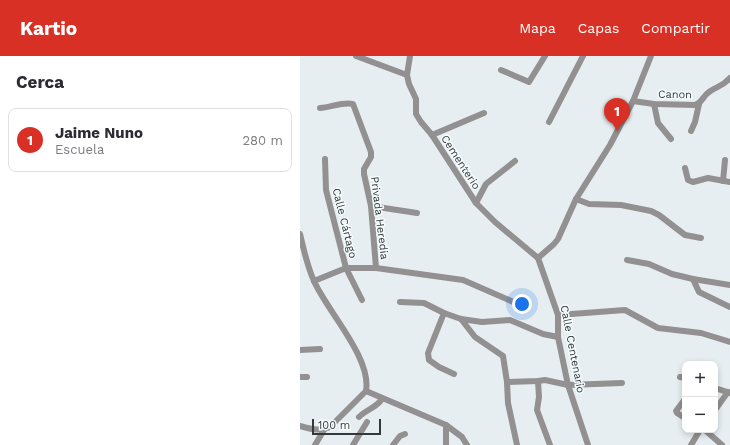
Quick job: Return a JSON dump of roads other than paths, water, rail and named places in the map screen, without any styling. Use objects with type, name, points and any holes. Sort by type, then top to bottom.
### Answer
[{"type":"street","points":[[356,56],[407,75]]},
{"type":"street","name":"Cementerio","points":[[410,56],[407,75],[409,84],[416,99],[416,114],[421,122],[432,135],[476,203],[495,222],[538,258]]},
{"type":"street","points":[[501,70],[529,82],[545,56]]},
{"type":"street","points":[[549,122],[583,56]]},
{"type":"street","points":[[538,258],[558,240],[576,199],[610,145],[633,101],[651,56]]},
{"type":"street","name":"Canon","points":[[633,101],[654,104],[695,105],[699,104],[708,92],[724,84],[730,78]]},
{"type":"street","name":"Privada Heredia","points":[[320,108],[348,103],[353,104],[371,152],[371,157],[364,169],[371,206],[376,268]]},
{"type":"street","points":[[654,104],[658,123],[672,139]]},
{"type":"street","points":[[691,131],[695,122],[699,104]]},
{"type":"street","points":[[432,135],[484,113]]},
{"type":"street","name":"Calle Cártago","points":[[325,159],[326,190],[346,268],[362,300]]},
{"type":"street","points":[[723,180],[725,160]]},
{"type":"street","points":[[476,203],[486,184],[515,161]]},
{"type":"street","points":[[685,168],[688,180],[693,182],[708,178],[730,182]]},
{"type":"street","points":[[576,199],[589,204],[621,204],[651,211],[659,215],[685,235],[701,238]]},
{"type":"street","points":[[371,206],[418,213]]},
{"type":"street","points":[[300,234],[302,255],[329,308],[353,344],[363,366],[367,386],[366,391],[331,426],[324,430],[315,430],[300,426]]},
{"type":"street","name":"Calle Centenario","points":[[538,258],[558,315],[558,337],[568,385],[588,445]]},
{"type":"street","points":[[627,260],[649,264],[672,274],[730,285]]},
{"type":"street","points":[[314,281],[346,268],[376,268],[463,280],[518,304]]},
{"type":"street","points":[[693,279],[699,292],[730,307]]},
{"type":"street","points":[[400,302],[424,303],[444,313],[482,322],[510,320],[543,334],[558,337]]},
{"type":"street","points":[[558,315],[625,310],[658,328],[701,333],[730,342]]},
{"type":"street","points":[[444,313],[428,353],[429,360],[439,367],[454,374]]},
{"type":"street","points":[[461,318],[475,337],[503,356],[507,382],[506,392],[517,445]]},
{"type":"street","points":[[300,350],[320,349]]},
{"type":"street","points":[[300,377],[307,377]]},
{"type":"street","points":[[507,382],[545,380],[568,385],[622,383]]},
{"type":"street","points":[[538,381],[539,397],[537,410],[550,445]]},
{"type":"street","points":[[718,389],[729,393],[718,406]]},
{"type":"street","points":[[366,391],[446,425],[462,437],[467,445]]},
{"type":"street","points":[[359,417],[364,412],[377,405],[382,399]]},
{"type":"street","points":[[682,402],[676,411],[677,414],[682,416]]},
{"type":"street","points":[[353,445],[367,422]]},
{"type":"street","points":[[446,425],[446,445]]},
{"type":"street","points":[[317,444],[324,430]]},
{"type":"street","points":[[692,445],[698,433]]},
{"type":"street","points":[[708,433],[722,445]]},
{"type":"street","points":[[393,445],[400,436],[405,434]]},
{"type":"place","name":"Jaime Nuno","points":[[617,131]]}]
